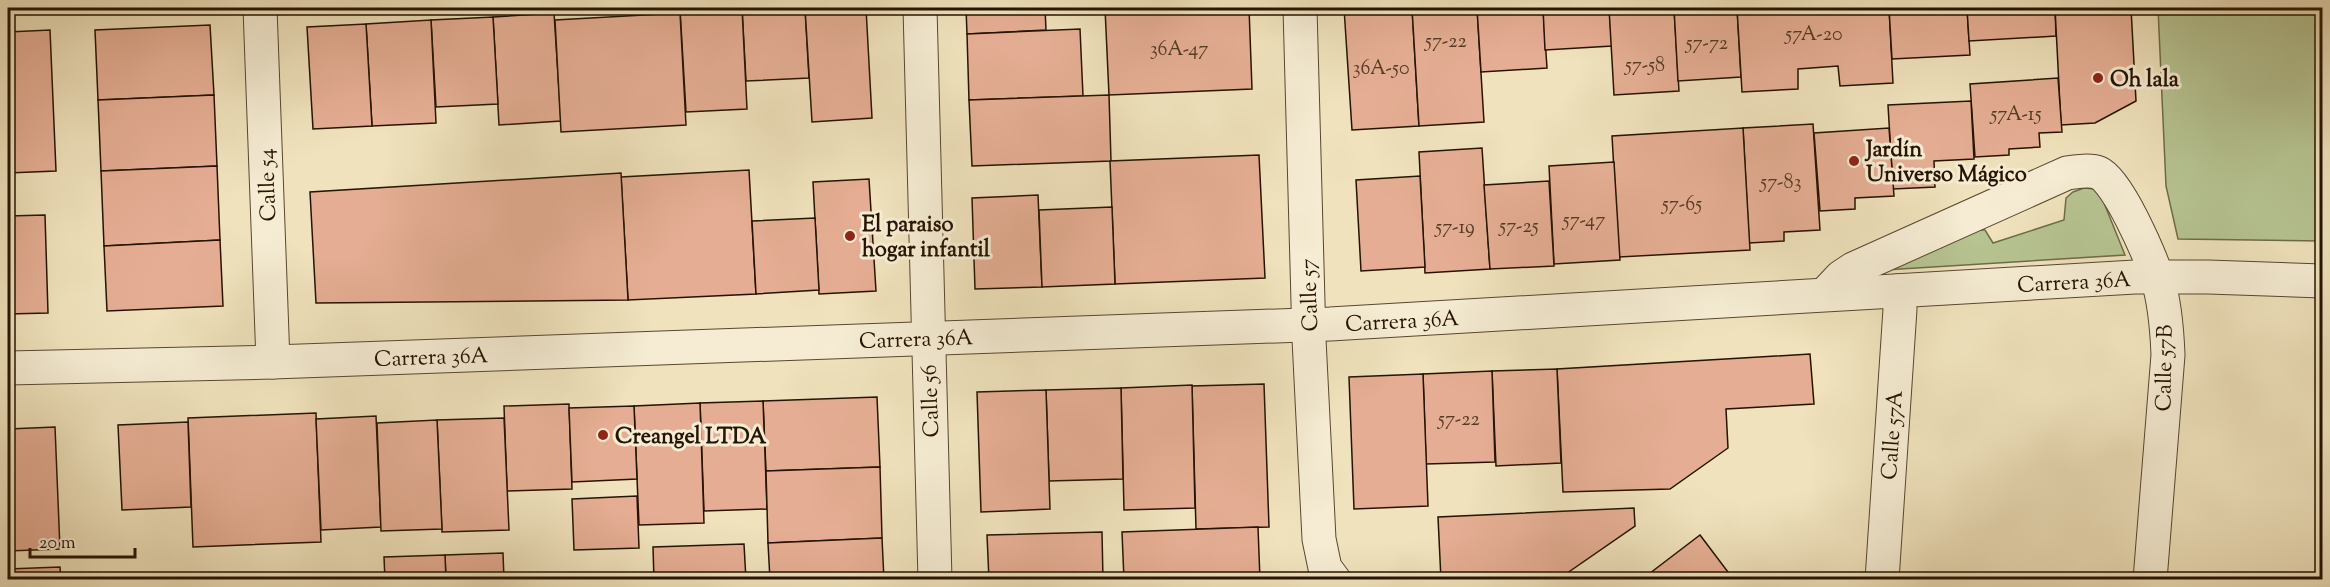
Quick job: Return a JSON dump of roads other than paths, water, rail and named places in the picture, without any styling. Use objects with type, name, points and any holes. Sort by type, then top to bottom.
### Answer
[{"type":"street","name":"Calle 54","points":[[260,8],[273,362]]},
{"type":"street","name":"Calle 56","points":[[920,8],[935,579]]},
{"type":"street","name":"Calle 57","points":[[1300,8],[1309,325],[1319,539],[1325,568],[1334,579]]},
{"type":"street","name":"Calle 57B","points":[[1825,294],[1853,269],[2067,173],[2084,171],[2099,173],[2111,182],[2122,200],[2157,276],[2164,308],[2168,355],[2150,579]]},
{"type":"street","name":"Carrera 36A","points":[[8,368],[273,362],[1309,325],[2157,276],[2322,281]]},
{"type":"street","name":"Calle 57A","points":[[1882,579],[1900,309],[1898,291]]},
{"type":"place","name":"Oh lala","points":[[2098,78]]},
{"type":"place","name":"Jardín Universo Mágico","points":[[1854,161]]},
{"type":"place","name":"El paraiso hogar infantil","points":[[850,236]]},
{"type":"place","name":"Creangel LTDA","points":[[603,435]]}]
